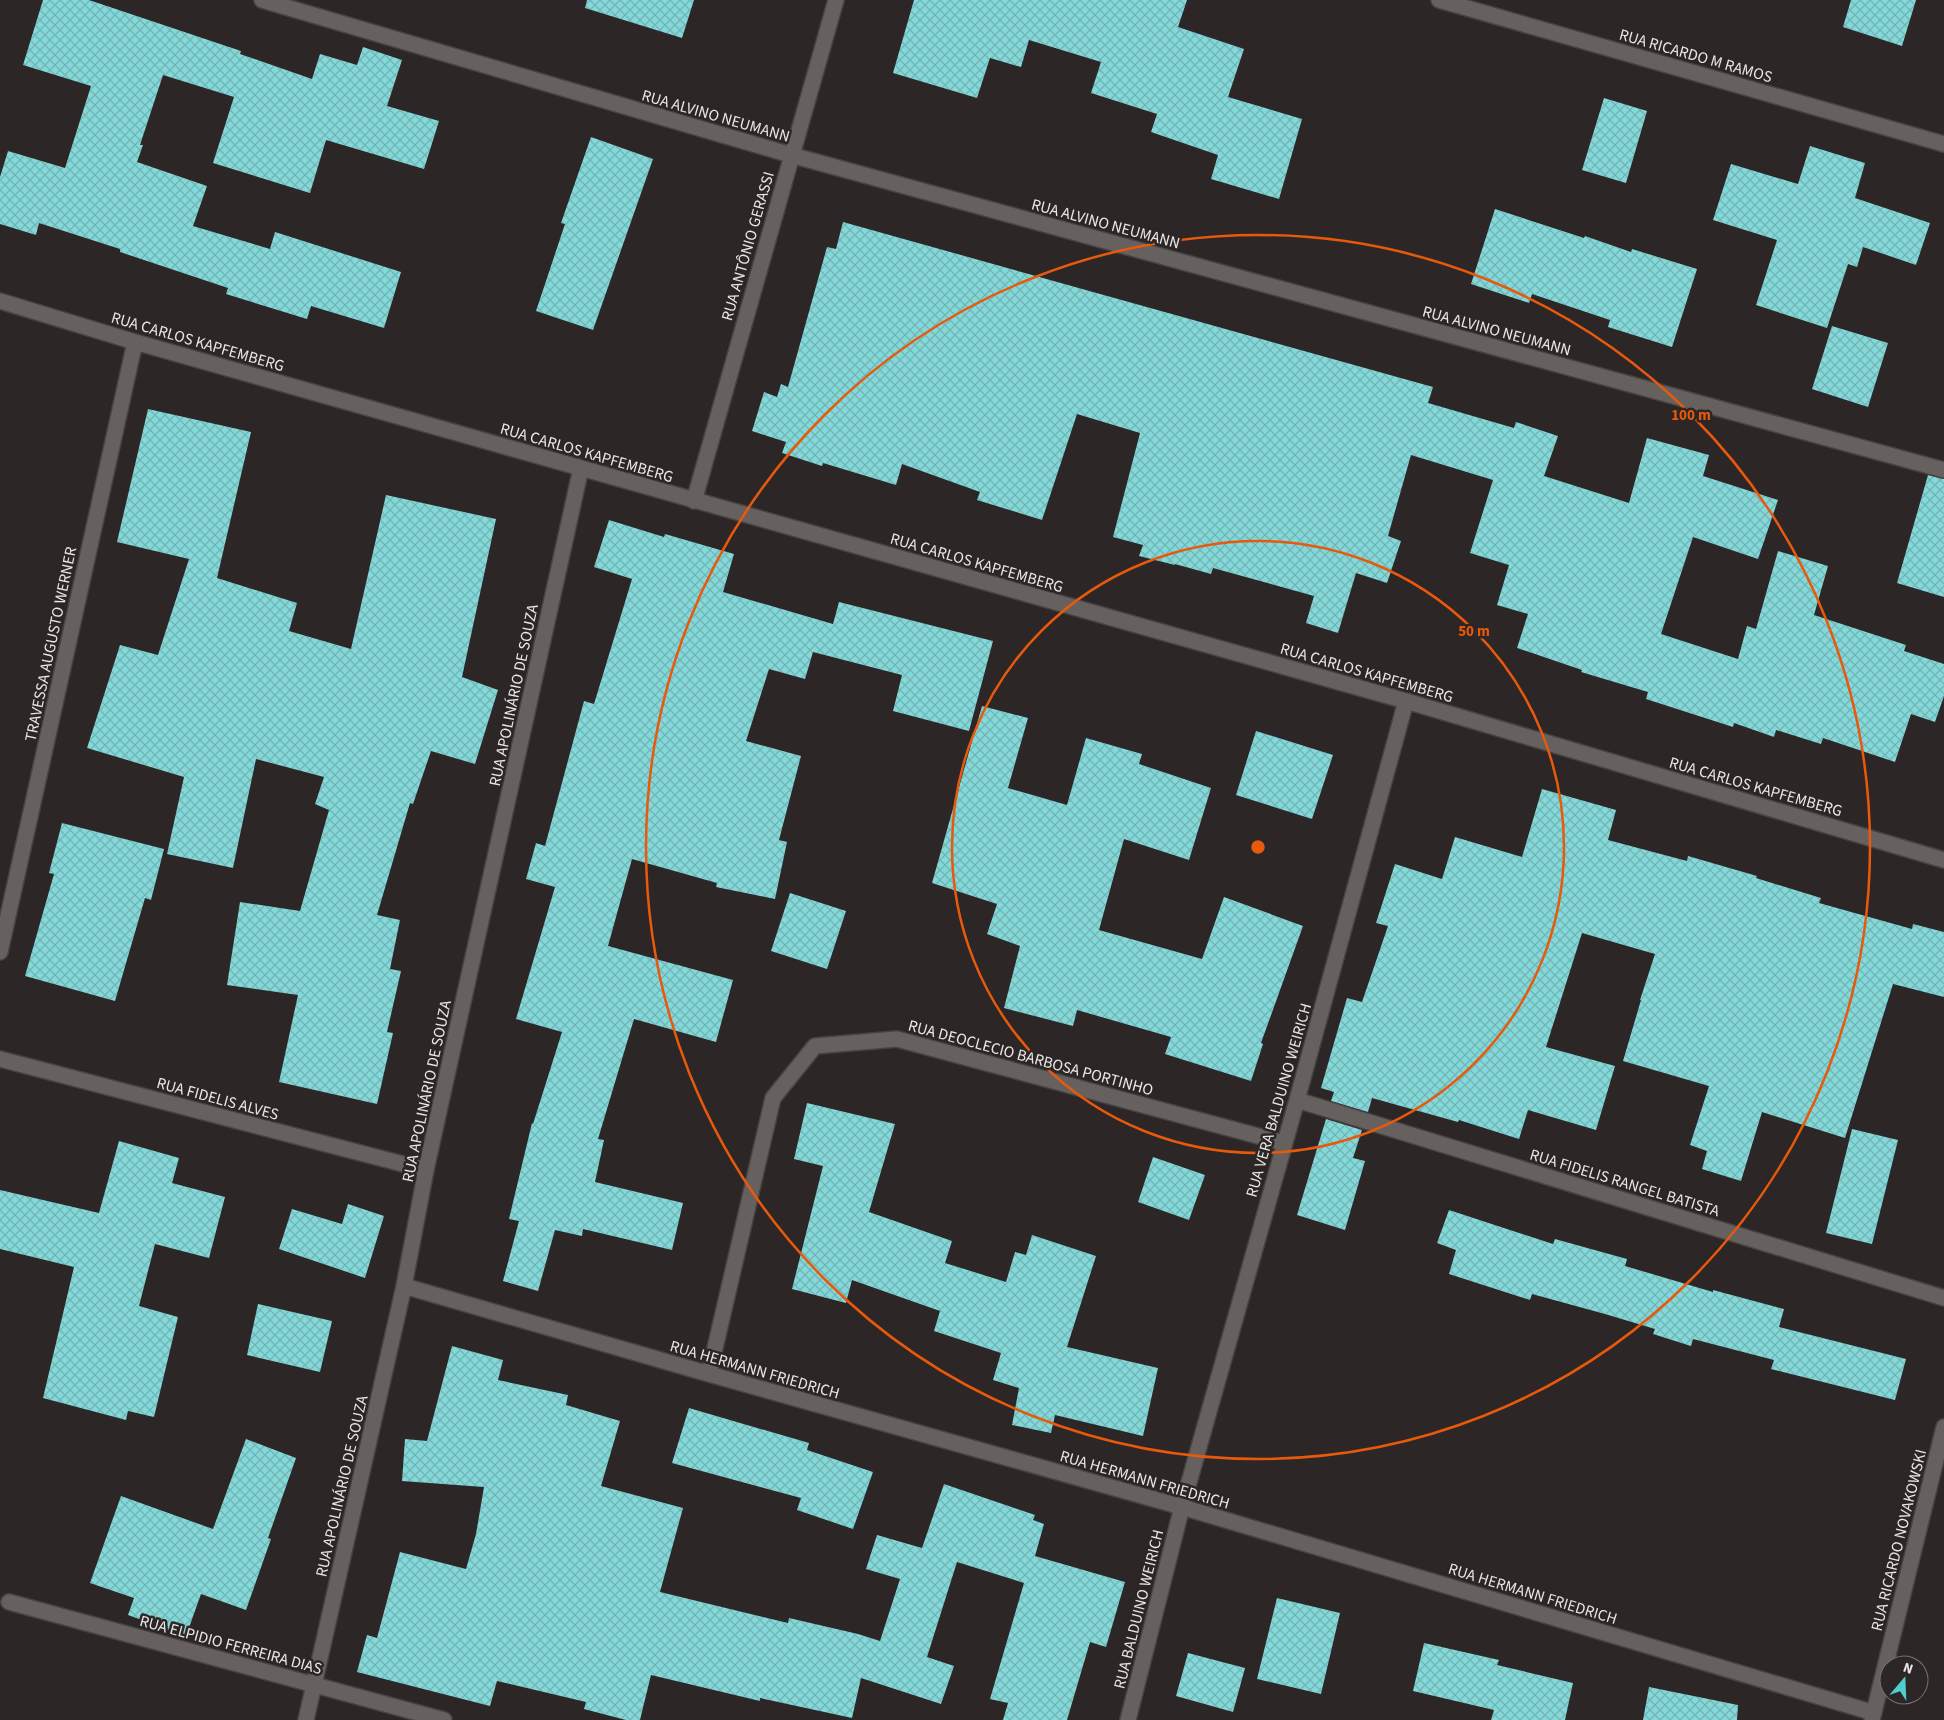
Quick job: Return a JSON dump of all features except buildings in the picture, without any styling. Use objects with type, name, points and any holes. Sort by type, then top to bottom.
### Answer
[{"type":"street","name":"RUA ALVINO NEUMANN","points":[[262,0],[791,155],[1944,470]]},
{"type":"street","name":"RUA ANTÔNIO GERASSI","points":[[694,501],[836,0]]},
{"type":"street","name":"RUA RICARDO M RAMOS","points":[[1439,0],[1944,144]]},
{"type":"street","name":"RUA CARLOS KAPFEMBERG","points":[[0,301],[135,342],[1406,701],[1944,860]]},
{"type":"street","name":"TRAVESSA AUGUSTO WERNER","points":[[0,952],[135,342]]},
{"type":"street","name":"RUA APOLINÁRIO DE SOUZA","points":[[306,1720],[404,1286],[426,1170],[581,468]]},
{"type":"street","name":"RUA VERA BALDUINO WEIRICH","points":[[1182,1507],[1297,1100],[1406,701]]},
{"type":"street","name":"RUA DEOCLECIO BARBOSA PORTINHO","points":[[709,1374],[773,1098],[815,1046],[897,1039],[1284,1143]]},
{"type":"street","name":"RUA FIDELIS ALVES","points":[[0,1059],[426,1170]]},
{"type":"street","name":"RUA FIDELIS RANGEL BATISTA","points":[[1297,1100],[1944,1298]]},
{"type":"street","name":"RUA HERMANN FRIEDRICH","points":[[404,1286],[1182,1507],[1873,1716]]},
{"type":"street","name":"RUA RICARDO NOVAKOWSKI","points":[[1873,1716],[1944,1427]]},
{"type":"street","name":"RUA BALDUINO WEIRICH","points":[[1128,1720],[1182,1507]]},
{"type":"street","name":"RUA ELPIDIO FERREIRA DIAS","points":[[9,1602],[444,1720]]}]
